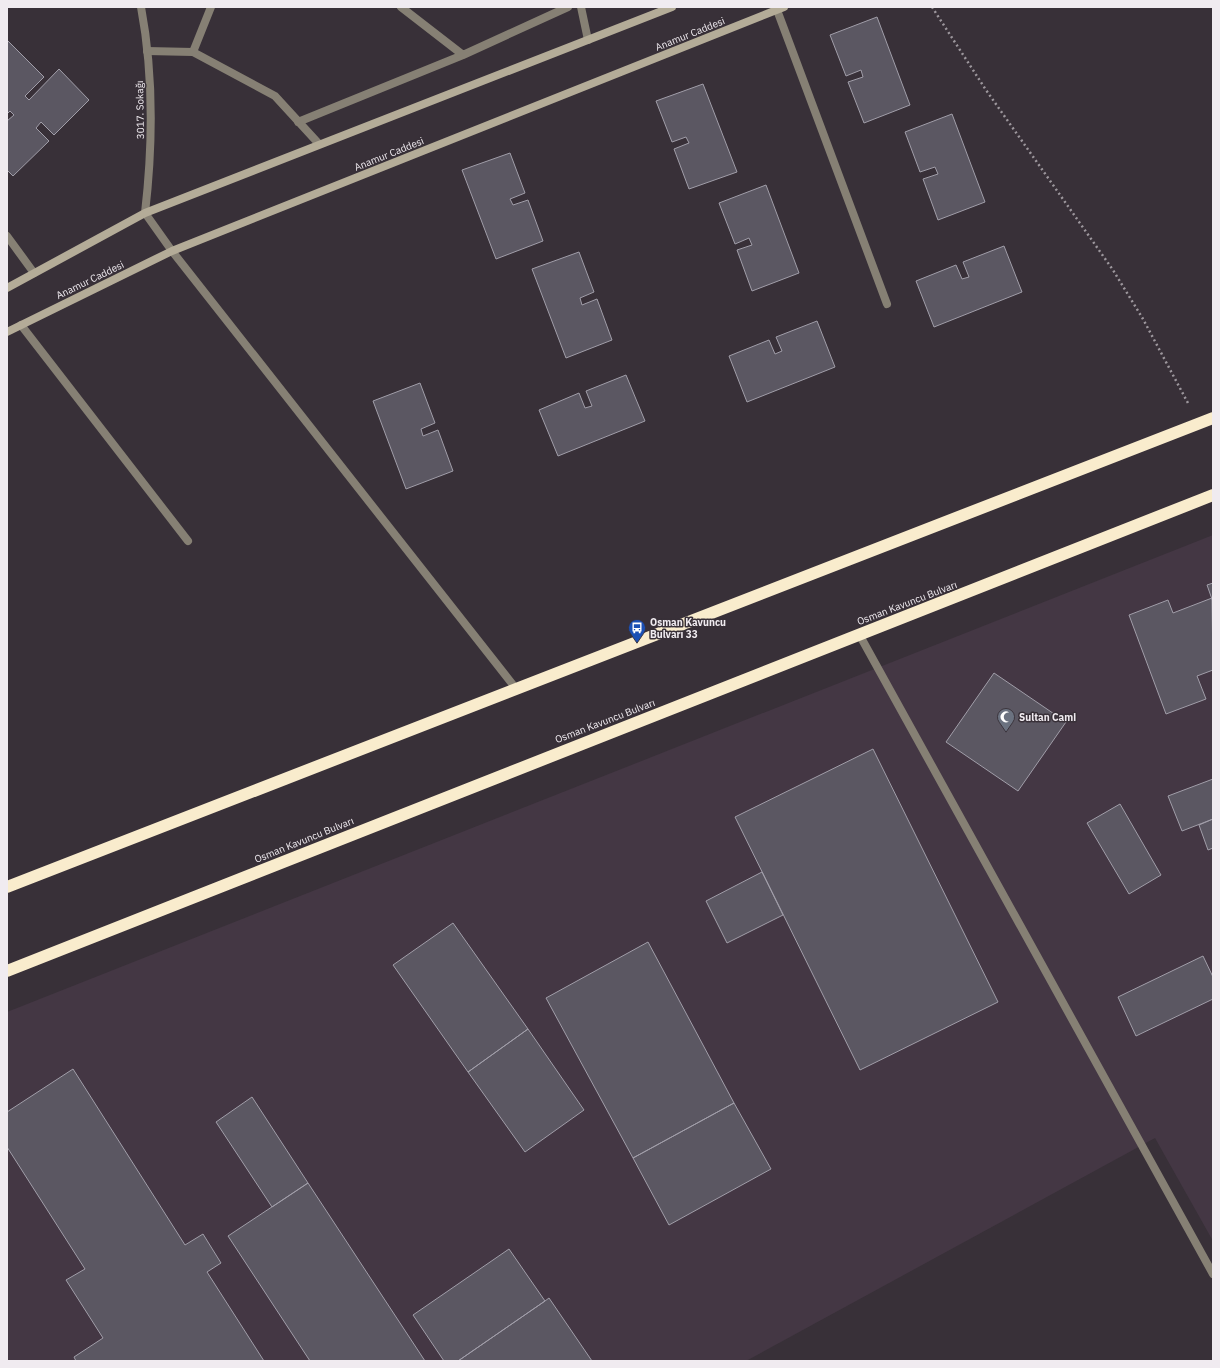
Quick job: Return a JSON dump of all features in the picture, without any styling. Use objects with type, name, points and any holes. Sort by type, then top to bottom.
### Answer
[{"type":"highway","points":[[7,887],[517,690],[1213,418]]},
{"type":"highway","name":"Osman Kavuncu Bulvarı","points":[[7,971],[1213,495]]},
{"type":"street","name":"3017. Sokağı","points":[[141,7],[147,51],[152,122],[150,167],[145,213]]},
{"type":"street","points":[[194,52],[211,7]]},
{"type":"street","points":[[401,7],[463,55]]},
{"type":"street","points":[[298,122],[463,55],[568,7]]},
{"type":"street","points":[[581,7],[588,40]]},
{"type":"street","points":[[7,288],[145,213],[672,7]]},
{"type":"street","points":[[780,8],[887,304]]},
{"type":"street","name":"Anamur Caddesi","points":[[7,332],[172,251],[780,8]]},
{"type":"street","points":[[147,51],[194,52],[275,96],[319,144]]},
{"type":"street","points":[[145,213],[172,251],[517,690]]},
{"type":"street","points":[[7,236],[34,273]]},
{"type":"street","points":[[21,325],[188,541]]},
{"type":"street","points":[[859,634],[1213,1274]]},
{"type":"path","points":[[932,7],[986,90],[1113,270],[1143,318],[1199,424]]},
{"type":"shaded area","points":[[1213,535],[1213,1241],[1155,1138],[746,1361],[7,1361],[7,1012]]},
{"type":"building","points":[[877,17],[910,105],[864,123],[848,82],[863,77],[861,70],[846,76],[830,35]]},
{"type":"building","points":[[7,40],[44,77],[25,96],[29,100],[59,69],[89,100],[54,135],[41,122],[36,128],[49,141],[13,176],[7,170],[7,121],[14,115],[10,111],[7,114]]},
{"type":"building","points":[[703,84],[737,172],[689,189],[674,149],[689,143],[686,137],[672,142],[656,101]]},
{"type":"building","points":[[952,114],[985,202],[938,220],[923,179],[938,174],[935,167],[920,172],[905,132]]},
{"type":"building","points":[[510,153],[525,193],[510,199],[513,205],[528,200],[543,241],[496,259],[462,170]]},
{"type":"building","points":[[766,185],[799,273],[752,291],[737,250],[752,245],[749,238],[735,244],[719,203]]},
{"type":"building","points":[[1004,246],[1022,292],[934,327],[916,281],[956,265],[962,279],[969,277],[963,262]]},
{"type":"building","points":[[579,252],[594,292],[580,298],[582,305],[597,299],[612,340],[566,358],[532,269]]},
{"type":"building","points":[[817,321],[835,367],[747,402],[729,356],[769,340],[775,354],[782,351],[776,337]]},
{"type":"building","points":[[626,375],[645,421],[558,456],[539,410],[579,393],[585,408],[592,406],[586,391]]},
{"type":"building","points":[[420,383],[435,423],[421,429],[423,436],[438,430],[453,471],[406,489],[373,401]]},
{"type":"building","points":[[1213,583],[1213,602],[1207,585]]},
{"type":"building","points":[[1212,598],[1213,670],[1197,676],[1206,699],[1166,714],[1129,615],[1168,600],[1173,613]]},
{"type":"building","name":"Sultan Cami","points":[[994,673],[1066,722],[1018,791],[946,742]]},
{"type":"building","points":[[873,749],[998,1002],[860,1070],[735,817]]},
{"type":"building","points":[[1213,779],[1213,819],[1182,831],[1168,796]]},
{"type":"building","points":[[1120,804],[1161,875],[1129,894],[1087,823]]},
{"type":"building","points":[[1213,819],[1213,848],[1208,850],[1199,825]]},
{"type":"building","points":[[762,872],[783,915],[727,943],[706,901]]},
{"type":"building","points":[[453,923],[528,1029],[468,1072],[393,965]]},
{"type":"building","points":[[648,942],[734,1103],[633,1158],[546,998]]},
{"type":"building","points":[[1203,956],[1213,977],[1213,999],[1136,1036],[1118,997]]},
{"type":"building","points":[[528,1029],[584,1110],[525,1152],[468,1072]]},
{"type":"building","points":[[73,1069],[185,1245],[203,1234],[221,1263],[207,1272],[264,1361],[76,1361],[74,1357],[103,1338],[66,1280],[85,1269],[7,1147],[7,1112]]},
{"type":"building","points":[[252,1097],[308,1183],[272,1207],[216,1122]]},
{"type":"building","points":[[734,1103],[771,1169],[669,1225],[633,1158]]},
{"type":"building","points":[[308,1183],[425,1361],[310,1361],[228,1236]]},
{"type":"building","points":[[509,1249],[545,1301],[458,1361],[444,1361],[413,1315]]},
{"type":"building","points":[[549,1298],[592,1361],[458,1361],[545,1301]]},
{"type":"place","name":"Osman Kavuncu Bulvarı 33","points":[[637,643]]},
{"type":"place","name":"Sultan Cami","points":[[1006,732]]}]
